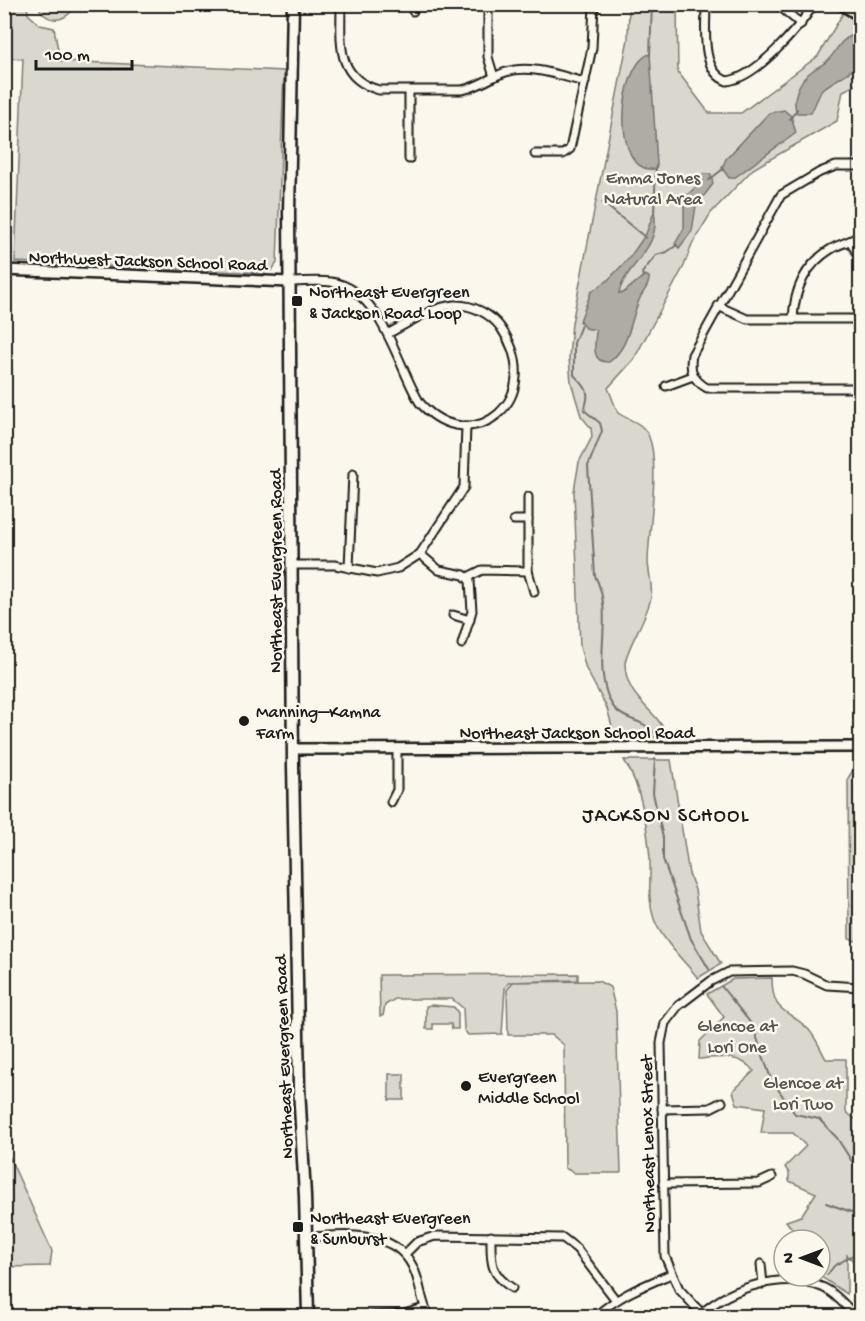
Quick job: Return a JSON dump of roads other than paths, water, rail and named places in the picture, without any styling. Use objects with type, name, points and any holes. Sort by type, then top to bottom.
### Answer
[{"type":"main road","name":"Northeast Evergreen Road","points":[[293,4],[290,282],[293,749],[299,1088],[308,1317]]},
{"type":"street","points":[[340,4],[341,43],[346,66],[351,74],[367,86],[410,91],[462,90],[475,88],[505,72],[532,69],[585,82]]},
{"type":"street","points":[[488,4],[488,57],[494,77]]},
{"type":"street","points":[[535,154],[568,153],[594,37],[594,4]]},
{"type":"street","points":[[706,4],[708,58],[713,71],[727,81],[742,76],[784,43],[801,24],[814,4]]},
{"type":"street","points":[[777,4],[801,24]]},
{"type":"street","points":[[841,4],[861,16]]},
{"type":"street","points":[[409,159],[410,91]]},
{"type":"street","points":[[861,166],[836,166],[820,172],[781,195],[692,355],[690,368],[693,376],[707,388],[861,388]]},
{"type":"street","points":[[794,320],[797,289],[814,262],[832,248],[851,242],[861,235]]},
{"type":"street","points":[[851,242],[856,252]]},
{"type":"street","name":"Northwest Jackson School Road","points":[[4,270],[290,282]]},
{"type":"street","points":[[290,282],[333,282],[349,288],[364,298],[375,311],[387,334],[412,391],[430,415],[446,423],[466,426],[479,424],[501,411],[512,398],[518,381],[518,363],[514,350],[496,321],[483,312],[454,305],[436,310],[387,334]]},
{"type":"street","points":[[718,306],[747,319],[861,320]]},
{"type":"street","points":[[666,386],[693,376]]},
{"type":"street","points":[[291,565],[335,565],[371,573],[388,571],[420,554],[464,487],[466,426]]},
{"type":"street","points":[[349,568],[353,474]]},
{"type":"street","points":[[528,497],[528,571],[534,592]]},
{"type":"street","points":[[514,520],[528,520]]},
{"type":"street","points":[[420,554],[439,570],[471,576],[479,570],[528,571]]},
{"type":"street","points":[[462,644],[470,620],[471,576]]},
{"type":"street","points":[[453,615],[470,620]]},
{"type":"street","name":"Northeast Jackson School Road","points":[[293,749],[861,747]]},
{"type":"street","points":[[391,802],[397,793],[397,749]]},
{"type":"street","name":"Northeast Lenox Street","points":[[702,1315],[686,1299],[671,1274],[663,1240],[662,1033],[678,1006],[711,981],[733,971],[786,970],[801,972],[827,985],[861,987]]},
{"type":"street","points":[[662,1109],[710,1108],[722,1102]]},
{"type":"street","points":[[663,1184],[759,1183],[772,1177]]},
{"type":"street","points":[[490,1236],[494,1272],[498,1279],[512,1288]]},
{"type":"street","points":[[405,1254],[417,1242],[425,1238],[554,1236],[568,1241],[579,1250],[615,1299]]},
{"type":"street","points":[[306,1237],[370,1237],[391,1244],[405,1254],[414,1270],[424,1308],[429,1317]]},
{"type":"street","points":[[760,1264],[763,1284]]},
{"type":"street","points":[[596,1317],[615,1299],[671,1274]]},
{"type":"street","points":[[702,1315],[729,1293],[763,1284],[807,1283],[825,1289],[856,1317]]},
{"type":"street","points":[[370,1317],[392,1316],[424,1308]]},
{"type":"waterway","points":[[650,55],[652,4]]},
{"type":"waterway","points":[[790,119],[797,109]]},
{"type":"waterway","points":[[654,214],[656,166]]},
{"type":"waterway","points":[[709,180],[723,169]]},
{"type":"waterway","points":[[602,202],[646,238]]},
{"type":"waterway","points":[[643,277],[642,273],[656,255],[667,252],[677,245]]},
{"type":"waterway","points":[[581,325],[574,343],[574,375],[587,391],[584,410],[600,423],[602,431],[588,466],[595,576],[601,591],[603,607],[602,656],[605,688],[615,709],[626,717],[645,725],[655,734]]},
{"type":"waterway","points":[[655,759],[653,793],[663,838],[663,859],[691,939],[709,969]]},
{"type":"waterway","points":[[721,986],[753,1026],[771,1079],[795,1114],[819,1119],[837,1138],[860,1174]]},
{"type":"waterway","points":[[826,1203],[860,1215]]},
{"type":"waterway","points":[[832,1269],[860,1251]]},
{"type":"place","name":"Northeast Evergreen & Jackson Road Loop","points":[[297,301]]},
{"type":"place","name":"Manning–Kamna Farm","points":[[244,721]]},
{"type":"place","name":"Evergreen Middle School","points":[[466,1086]]},
{"type":"place","name":"Northeast Evergreen & Sunburst","points":[[298,1227]]},
{"type":"district","name":"JACKSON SCHOOL","points":[[666,814]]},
{"type":"park label","name":"Emma Jones Natural Area","points":[[653,187]]},
{"type":"park label","name":"Glencoe at Lori One","points":[[737,1035]]},
{"type":"park label","name":"Glencoe at Lori Two","points":[[803,1092]]}]
